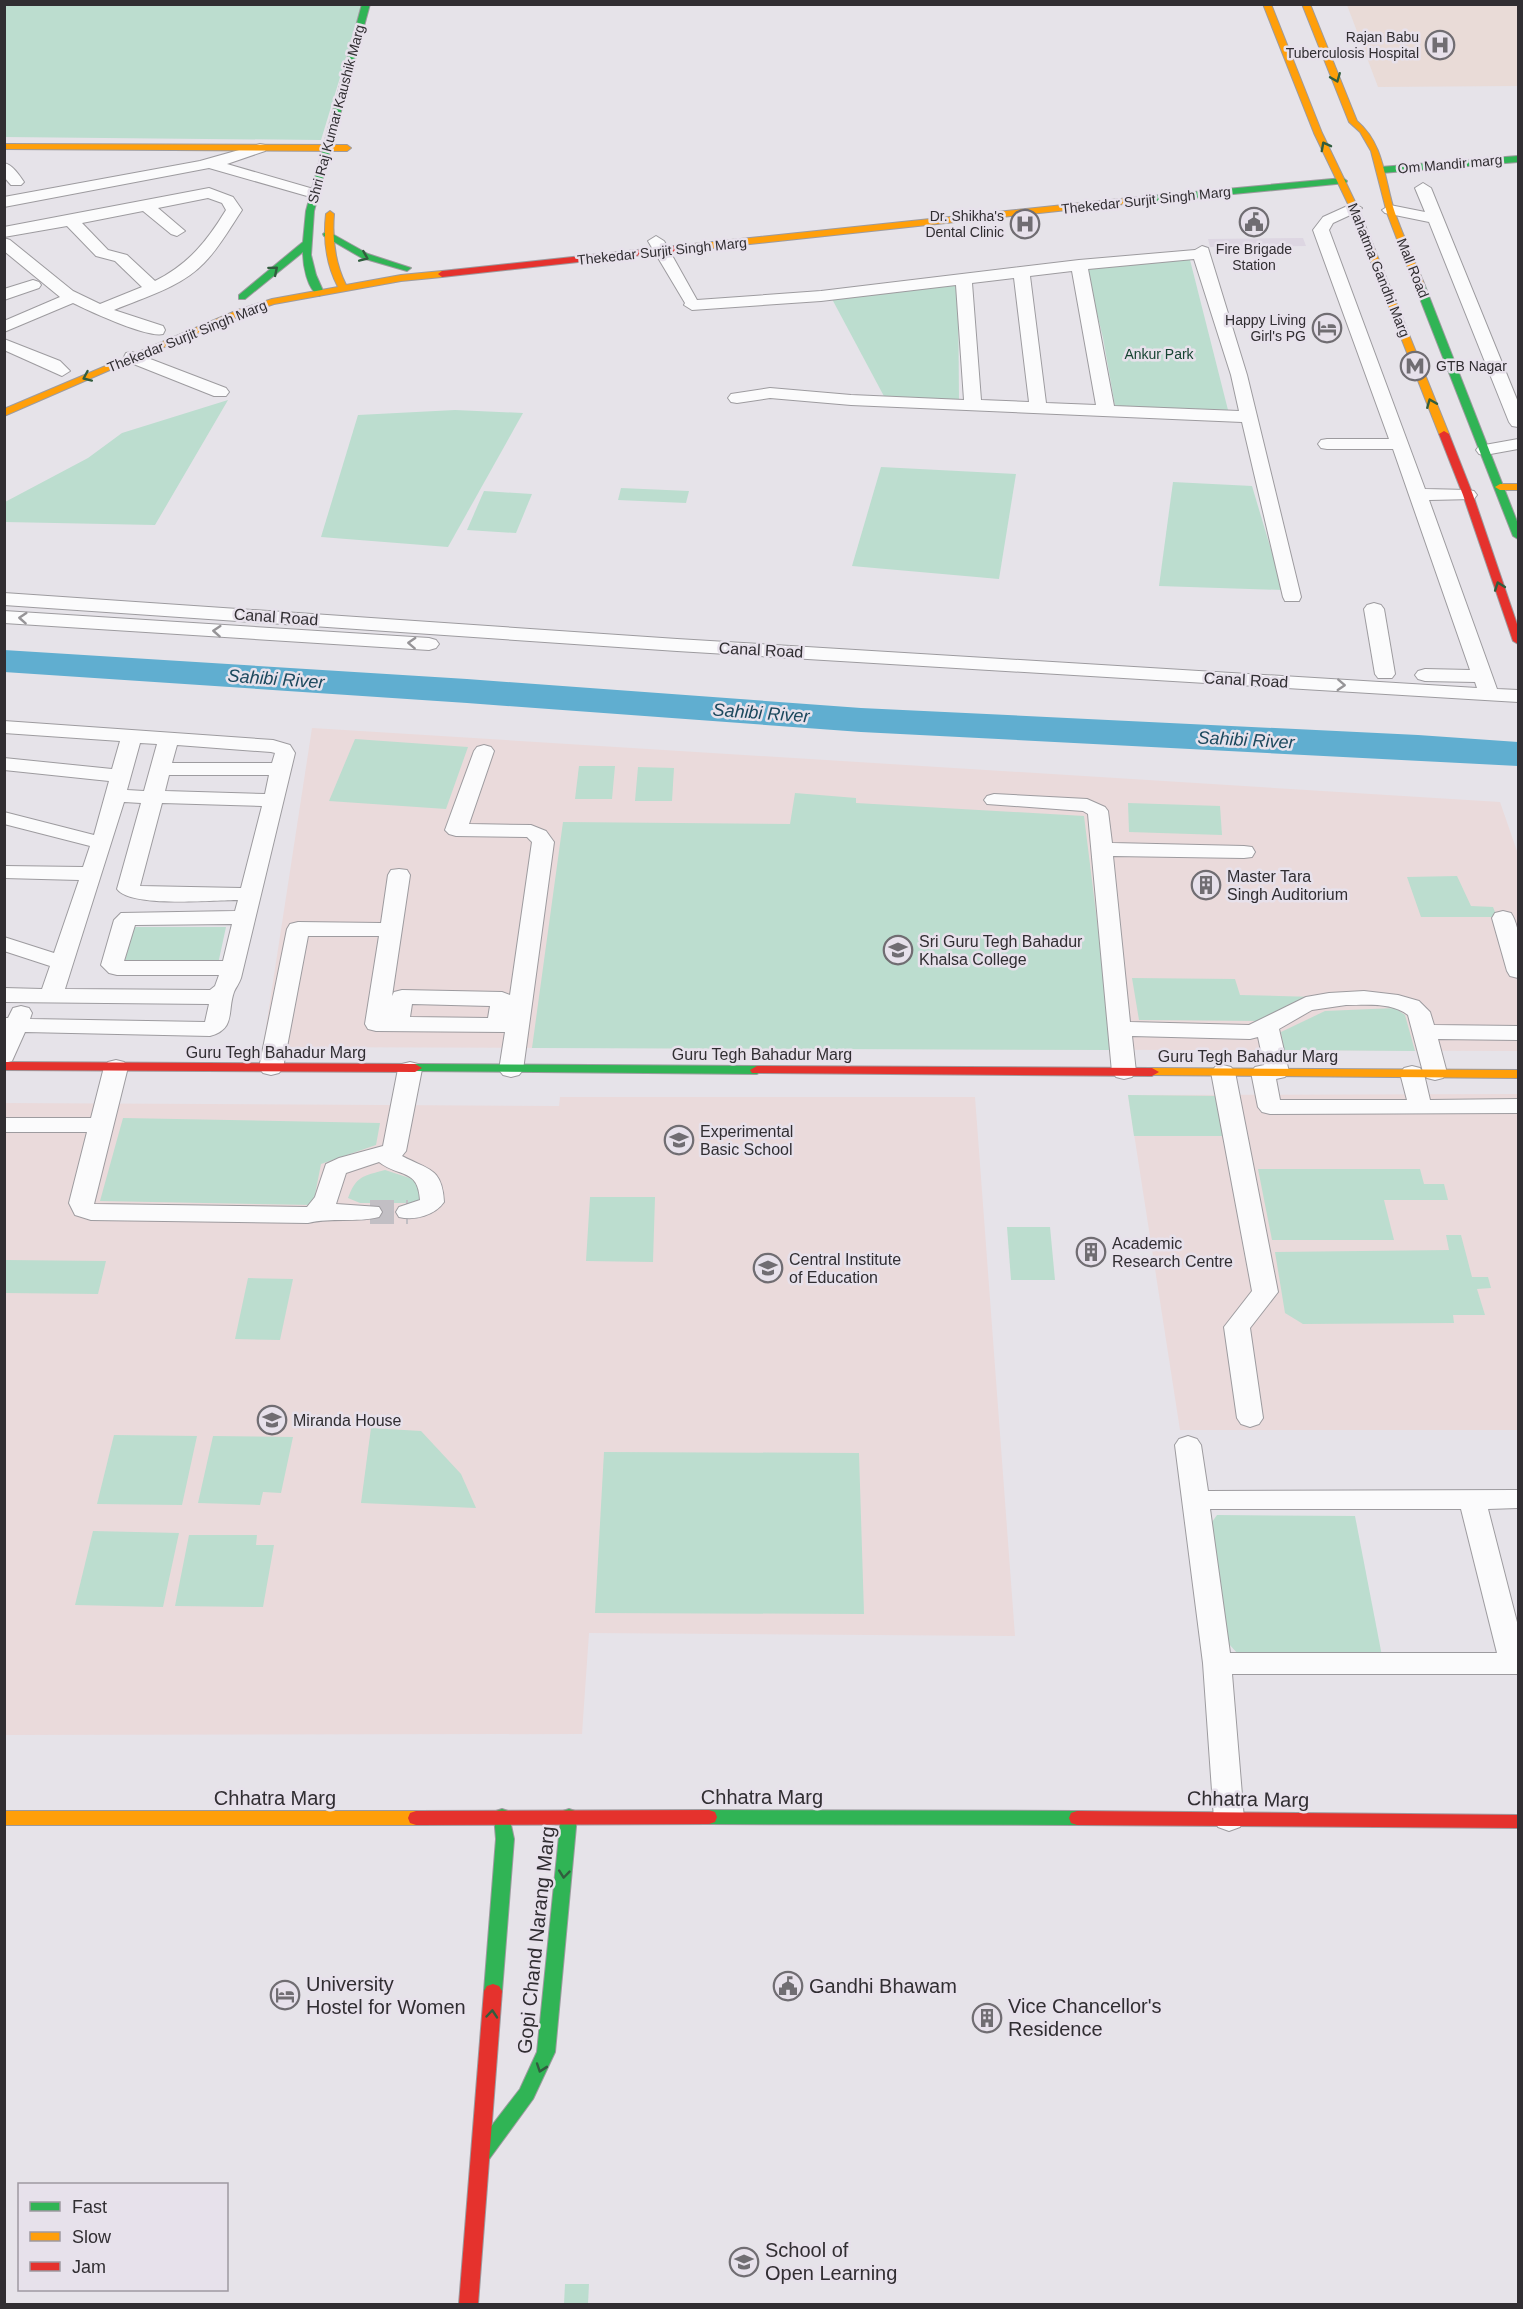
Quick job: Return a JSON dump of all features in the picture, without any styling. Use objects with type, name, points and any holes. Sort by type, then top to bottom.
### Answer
[{"type":"street","name":"Shri Raj Kumar Kaushik Marg","points":[[316,288],[307,244],[312,193],[326,151],[366,4]]},
{"type":"street","name":"Mahatma Gandhi Marg","points":[[1267,4],[1318,133],[1354,208],[1468,495],[1518,641]]},
{"type":"street","name":"Mall Road","points":[[1306,4],[1353,122],[1366,131],[1382,175],[1390,210],[1485,450],[1508,494],[1518,536]]},
{"type":"street","points":[[4,202],[109,184],[210,163],[243,155],[260,148]]},
{"type":"street","points":[[5,155],[260,148],[346,152]]},
{"type":"street","points":[[5,155],[243,155],[326,151]]},
{"type":"street","points":[[5,155],[16,182]]},
{"type":"street","name":"Om Mandir marg","points":[[1382,175],[1518,159]]},
{"type":"street","points":[[210,163],[312,193]]},
{"type":"street","name":"Om Mandir marg","points":[[1382,175],[1518,169]]},
{"type":"street","name":"Thekedar Surjit Singh Marg","points":[[210,310],[242,297],[316,288],[407,268],[1083,206],[1341,177]]},
{"type":"street","points":[[134,179],[152,195],[146,206]]},
{"type":"street","points":[[109,184],[126,201],[146,206],[177,231]]},
{"type":"street","points":[[1423,188],[1518,422]]},
{"type":"street","points":[[4,232],[208,193],[228,200],[234,210],[203,255],[191,267],[99,310]]},
{"type":"street","name":"Shri Raj Kumar Kaushik Marg","points":[[333,197],[327,234],[340,283]]},
{"type":"street","points":[[4,617],[677,645],[850,641],[898,655],[959,646],[1386,674],[1486,685],[1321,230],[1328,220],[1354,208]]},
{"type":"street","points":[[1390,210],[1434,218]]},
{"type":"street","points":[[71,221],[102,253],[122,258],[152,287]]},
{"type":"street","points":[[327,234],[370,260],[407,268]]},
{"type":"street","points":[[4,243],[73,297],[99,310],[162,328]]},
{"type":"street","points":[[242,297],[307,244]]},
{"type":"street","points":[[659,246],[690,302],[821,296],[1201,253],[1250,417],[1292,597]]},
{"type":"street","name":"Thekedar Surjit Singh Marg","points":[[340,283],[400,279],[659,246]]},
{"type":"street","points":[[4,260],[55,305]]},
{"type":"street","points":[[1079,265],[1106,411]]},
{"type":"street","points":[[1021,272],[1038,408]]},
{"type":"street","points":[[964,279],[973,405]]},
{"type":"street","points":[[4,295],[33,285]]},
{"type":"street","name":"Thekedar Surjit Singh Marg","points":[[4,414],[241,312],[316,288]]},
{"type":"street","points":[[4,327],[73,297]]},
{"type":"street","name":"Thekedar Surjit Singh Marg","points":[[135,339],[162,328]]},
{"type":"street","points":[[4,344],[67,369]]},
{"type":"street","points":[[132,357],[220,392]]},
{"type":"street","points":[[43,380],[67,369]]},
{"type":"street","points":[[737,398],[770,393],[851,400],[1250,417]]},
{"type":"street","points":[[1327,444],[1400,444]]},
{"type":"street","points":[[1485,450],[1518,444]]},
{"type":"street","points":[[1508,494],[1518,487]]},
{"type":"street","points":[[1418,494],[1468,495]]},
{"type":"street","points":[[4,590],[1518,711]]},
{"type":"street","name":"Canal Road","points":[[4,598],[677,645]]},
{"type":"street","points":[[1374,609],[1386,674]]},
{"type":"street","name":"Canal Road","points":[[898,655],[1486,685],[1518,696]]},
{"type":"street","points":[[4,727],[273,746],[283,749],[285,753],[216,1025],[210,1029],[10,1025]]},
{"type":"street","points":[[51,996],[102,843],[132,735]]},
{"type":"street","points":[[128,889],[169,738]]},
{"type":"street","points":[[484,751],[456,830],[531,831],[539,835],[543,842],[507,1025]]},
{"type":"street","points":[[4,764],[118,786],[153,797],[273,800]]},
{"type":"street","points":[[162,769],[281,769]]},
{"type":"street","points":[[994,800],[1093,807],[1099,814],[1124,1072]]},
{"type":"street","points":[[4,818],[102,843]]},
{"type":"street","points":[[1101,849],[1244,852]]},
{"type":"street","points":[[4,872],[89,881],[144,894],[250,894]]},
{"type":"street","points":[[399,875],[376,1024],[397,1024],[402,997],[502,999],[511,1070]]},
{"type":"street","points":[[232,968],[117,968],[112,965],[125,920],[129,918],[244,917]]},
{"type":"street","points":[[1503,918],[1518,971]]},
{"type":"street","points":[[271,1068],[298,929],[391,930]]},
{"type":"street","points":[[4,942],[62,963]]},
{"type":"street","points":[[4,994],[211,997],[223,994]]},
{"type":"street","points":[[4,1056],[10,1025],[28,995]]},
{"type":"street","points":[[1120,1029],[1250,1032],[1267,1027],[1304,1005],[1323,1000],[1396,1000],[1416,1006],[1436,1073]]},
{"type":"street","points":[[1267,1027],[1270,1107],[1518,1106]]},
{"type":"street","points":[[1424,1032],[1518,1033]]},
{"type":"street","name":"Guru Tegh Bahadur Marg","points":[[4,1066],[1518,1074]]},
{"type":"street","points":[[116,1067],[81,1203],[84,1210],[308,1215],[319,1212],[370,1212]]},
{"type":"street","points":[[319,1212],[324,1206],[335,1169],[348,1163],[394,1151],[410,1069]]},
{"type":"street","points":[[1223,1072],[1265,1292],[1237,1327],[1250,1418]]},
{"type":"street","points":[[1412,1073],[1420,1107]]},
{"type":"street","points":[[4,1125],[102,1125]]},
{"type":"street","points":[[383,1154],[395,1163],[420,1172],[431,1184],[432,1202],[428,1208],[408,1212]]},
{"type":"street","points":[[1188,1445],[1217,1663],[1228,1819]]},
{"type":"street","points":[[1217,1663],[1516,1664],[1472,1499]]},
{"type":"street","points":[[1197,1500],[1518,1499]]},
{"type":"street","name":"Gopi Chand Narang Marg","points":[[468,2304],[503,1870],[505,1839],[502,1816]]},
{"type":"street","name":"Chhatra Marg","points":[[4,1818],[569,1816],[1518,1822]]},
{"type":"street","name":"Gopi Chand Narang Marg","points":[[480,2156],[532,2089],[541,2072],[546,2052],[569,1816]]},
{"type":"shaded area","name":"Rajan Babu Tuberculosis Hospital","points":[[1347,5],[1518,5],[1518,86],[1378,87]]},
{"type":"shaded area","points":[[1303,238],[1306,246],[1210,247],[1208,239]]},
{"type":"shaded area","name":"Sri Guru Tegh Bahadur Khalsa College","points":[[312,728],[1500,802],[1518,854],[1518,1051],[263,1047]]},
{"type":"shaded area","points":[[1518,1094],[1518,1430],[1180,1430],[1128,1095]]},
{"type":"shaded area","points":[[560,1097],[975,1097],[1015,1636],[589,1633],[582,1734],[5,1735],[5,1103],[559,1106]]},
{"type":"green space","points":[[5,5],[362,5],[321,140],[5,137]]},
{"type":"green space","name":"Ankur Park","points":[[1189,256],[1228,410],[1115,406],[1103,338],[1086,268]]},
{"type":"green space","points":[[958,282],[959,402],[886,400],[832,299]]},
{"type":"green space","points":[[228,400],[155,525],[5,522],[5,502],[88,458],[122,433]]},
{"type":"green space","points":[[455,410],[523,413],[448,547],[321,537],[358,415]]},
{"type":"green space","points":[[881,467],[1016,474],[999,579],[852,566]]},
{"type":"green space","points":[[1173,482],[1252,486],[1283,590],[1159,586]]},
{"type":"green space","points":[[621,488],[689,491],[686,503],[618,500]]},
{"type":"green space","points":[[484,491],[532,494],[516,533],[467,530]]},
{"type":"green space","points":[[355,739],[468,747],[446,809],[329,801]]},
{"type":"green space","points":[[579,766],[615,766],[612,799],[575,799]]},
{"type":"green space","points":[[638,767],[674,768],[672,801],[635,801]]},
{"type":"green space","points":[[795,793],[856,798],[856,803],[1084,816],[1113,1050],[532,1048],[563,822],[790,824]]},
{"type":"green space","points":[[1128,803],[1220,806],[1222,835],[1129,832]]},
{"type":"green space","points":[[1457,876],[1471,906],[1493,907],[1497,917],[1421,917],[1407,877]]},
{"type":"green space","points":[[133,927],[226,927],[218,964],[124,964]]},
{"type":"green space","points":[[1132,978],[1235,979],[1240,995],[1316,997],[1263,1021],[1139,1020]]},
{"type":"green space","points":[[1395,1008],[1405,1015],[1415,1051],[1284,1050],[1281,1032],[1325,1011]]},
{"type":"green space","points":[[1128,1095],[1221,1096],[1228,1136],[1134,1136]]},
{"type":"green space","points":[[123,1118],[380,1123],[376,1145],[321,1164],[313,1205],[100,1201]]},
{"type":"green space","points":[[1258,1169],[1420,1169],[1424,1184],[1444,1184],[1448,1200],[1384,1200],[1394,1240],[1272,1240]]},
{"type":"green space","points":[[385,1170],[419,1181],[420,1200],[413,1203],[360,1203],[348,1198],[357,1181]]},
{"type":"green space","points":[[590,1197],[655,1197],[653,1262],[586,1261]]},
{"type":"green space","points":[[1007,1227],[1050,1227],[1055,1280],[1011,1280]]},
{"type":"green space","points":[[1446,1235],[1461,1235],[1472,1277],[1488,1277],[1491,1288],[1477,1289],[1485,1315],[1453,1315],[1454,1323],[1303,1324],[1285,1313],[1275,1252],[1449,1250]]},
{"type":"green space","points":[[5,1260],[106,1261],[98,1294],[5,1293]]},
{"type":"green space","points":[[248,1278],[293,1279],[280,1340],[235,1339]]},
{"type":"green space","points":[[371,1428],[421,1431],[461,1474],[476,1508],[361,1503]]},
{"type":"green space","points":[[114,1435],[197,1436],[182,1505],[97,1504]]},
{"type":"green space","points":[[213,1436],[293,1437],[281,1493],[263,1492],[260,1505],[198,1503]]},
{"type":"green space","points":[[604,1452],[859,1453],[864,1614],[595,1613]]},
{"type":"green space","points":[[1217,1515],[1355,1516],[1382,1656],[1238,1654],[1228,1643],[1212,1522]]},
{"type":"green space","points":[[93,1531],[179,1533],[163,1607],[75,1605]]},
{"type":"green space","points":[[189,1535],[257,1535],[256,1545],[274,1545],[263,1607],[175,1606]]},
{"type":"green space","points":[[565,2284],[589,2284],[588,2304],[564,2304]]},
{"type":"waterway","name":"Sahibi River","points":[[4,661],[467,691],[861,720],[1418,747],[1518,754]]},
{"type":"tunnel","points":[[370,1212],[408,1212]]},
{"type":"traffic: fast","points":[[319,293],[311,275],[307,255],[310,211],[366,4]]},
{"type":"traffic: fast","points":[[1381,170],[1518,159]]},
{"type":"traffic: fast","points":[[1130,201],[1343,181]]},
{"type":"traffic: fast","points":[[327,234],[365,256],[407,268]]},
{"type":"traffic: fast","points":[[242,297],[307,244]]},
{"type":"traffic: fast","points":[[1420,286],[1518,536]]},
{"type":"traffic: fast","points":[[415,1068],[757,1070]]},
{"type":"traffic: fast","points":[[493,1991],[505,1839],[502,1816]]},
{"type":"traffic: fast","points":[[480,2156],[527,2094],[546,2052],[569,1816]]},
{"type":"traffic: fast","points":[[709,1817],[1077,1818]]},
{"type":"traffic: slow","points":[[1267,4],[1318,133],[1354,208],[1444,434]]},
{"type":"traffic: slow","points":[[1306,4],[1353,122],[1363,130],[1375,151],[1387,201],[1420,286]]},
{"type":"traffic: slow","points":[[4,146],[347,148]]},
{"type":"traffic: slow","points":[[675,249],[1130,201]]},
{"type":"traffic: slow","points":[[330,214],[330,252],[343,288]]},
{"type":"traffic: slow","points":[[4,413],[132,357],[241,312],[272,302],[401,278],[442,274]]},
{"type":"traffic: slow","points":[[1500,487],[1518,487]]},
{"type":"traffic: slow","points":[[1152,1072],[1518,1074]]},
{"type":"traffic: slow","points":[[4,1818],[416,1818]]},
{"type":"traffic: jam","points":[[442,274],[675,249]]},
{"type":"traffic: jam","points":[[1444,434],[1468,495],[1518,641]]},
{"type":"traffic: jam","points":[[4,1066],[415,1068]]},
{"type":"traffic: jam","points":[[757,1070],[1152,1072]]},
{"type":"traffic: jam","points":[[416,1818],[709,1817]]},
{"type":"traffic: jam","points":[[1077,1818],[1518,1822]]},
{"type":"traffic: jam","points":[[468,2304],[493,1991]]},
{"type":"place","name":"Rajan Babu Tuberculosis Hospital","points":[[1440,45]]},
{"type":"place","name":"Fire Brigade Station","points":[[1254,222]]},
{"type":"place","name":"Dr. Shikha's Dental Clinic","points":[[1025,224]]},
{"type":"place","name":"Happy Living Girl's PG","points":[[1327,328]]},
{"type":"place","name":"GTB Nagar","points":[[1415,366]]},
{"type":"place","name":"Master Tara Singh Auditorium","points":[[1206,885]]},
{"type":"place","name":"Sri Guru Tegh Bahadur Khalsa College","points":[[898,950]]},
{"type":"place","name":"Experimental Basic School","points":[[679,1140]]},
{"type":"place","name":"Academic Research Centre","points":[[1091,1252]]},
{"type":"place","name":"Central Institute of Education","points":[[768,1268]]},
{"type":"place","name":"Miranda House","points":[[272,1420]]},
{"type":"place","name":"Gandhi Bhawam","points":[[788,1986]]},
{"type":"place","name":"University Hostel for Women","points":[[285,1995]]},
{"type":"place","name":"Vice Chancellor's Residence","points":[[987,2018]]},
{"type":"place","name":"School of Open Learning","points":[[744,2262]]}]
